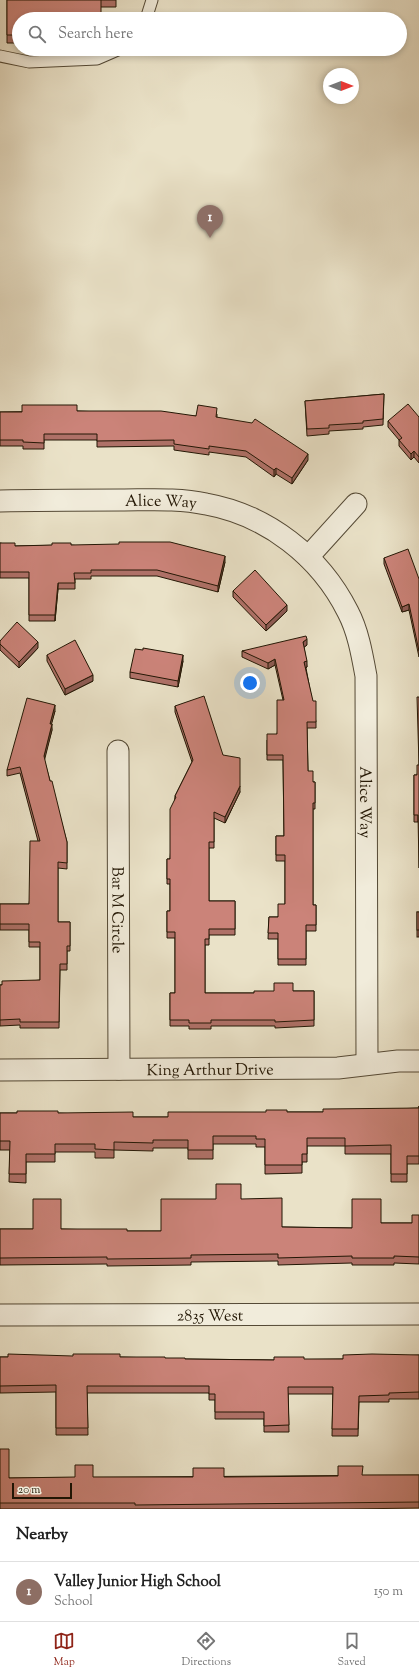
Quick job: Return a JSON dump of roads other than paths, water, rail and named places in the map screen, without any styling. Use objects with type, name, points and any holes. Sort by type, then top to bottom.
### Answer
[{"type":"street","name":"Alice Way","points":[[0,501],[166,500],[206,504],[246,516],[268,526],[289,540],[308,557],[338,594],[349,613],[356,633],[366,676],[367,1064]]},
{"type":"street","points":[[308,557],[356,504]]},
{"type":"street","name":"Bar M Circle","points":[[118,751],[119,1069]]},
{"type":"street","name":"King Arthur Drive","points":[[0,1070],[338,1068],[398,1061],[419,1061]]},
{"type":"street","name":"2835 West","points":[[0,1315],[419,1314]]},
{"type":"lane","points":[[148,12],[152,0]]},
{"type":"lane","points":[[0,56],[28,62],[97,59],[104,56]]},
{"type":"place","name":"Valley Junior High School","points":[[210,238]]}]
